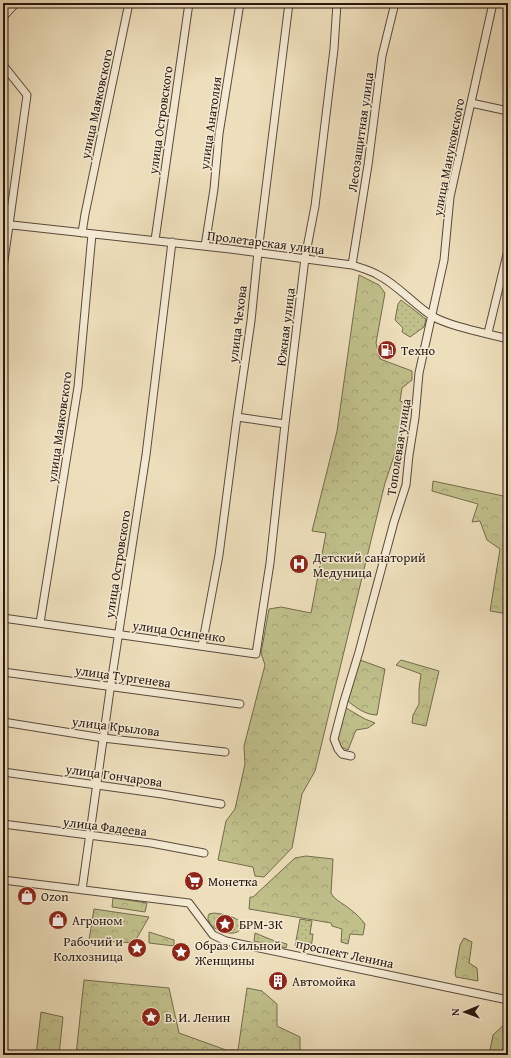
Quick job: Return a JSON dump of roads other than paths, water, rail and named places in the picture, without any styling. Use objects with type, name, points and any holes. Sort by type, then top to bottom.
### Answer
[{"type":"street","points":[[3,17],[16,3]]},
{"type":"street","name":"улица Маяковского","points":[[82,233],[129,3]]},
{"type":"street","name":"улица Островского","points":[[155,240],[189,3]]},
{"type":"street","name":"улица Анатолия","points":[[205,246],[214,189],[219,134],[240,3]]},
{"type":"street","name":"улица Чехова","points":[[202,646],[219,555],[251,321],[258,252],[289,3]]},
{"type":"street","name":"Южная улица","points":[[256,654],[270,563],[305,258],[315,206],[334,49],[338,3]]},
{"type":"street","name":"Лесозащитная улица","points":[[352,265],[368,166],[382,56],[395,3]]},
{"type":"street","name":"улица Мануковского","points":[[431,316],[444,260],[450,197],[493,3]]},
{"type":"street","points":[[3,65],[27,95],[6,224],[3,268]]},
{"type":"street","points":[[471,104],[508,111]]},
{"type":"street","name":"Пролетарская улица","points":[[6,224],[258,252],[352,265],[379,275],[431,316],[444,322],[508,339]]},
{"type":"street","name":"улица Маяковского","points":[[40,623],[78,387],[92,234]]},
{"type":"street","name":"улица Островского","points":[[82,890],[110,686],[146,455],[172,242]]},
{"type":"street","points":[[488,333],[508,250]]},
{"type":"street","name":"Тополевая улица","points":[[351,756],[342,754],[334,739],[394,522],[406,485],[415,418],[419,373],[431,316]]},
{"type":"street","points":[[237,417],[285,424]]},
{"type":"street","name":"улица Осипенко","points":[[3,618],[256,654]]},
{"type":"street","name":"улица Тургенева","points":[[3,672],[240,704]]},
{"type":"street","name":"улица Крылова","points":[[3,722],[103,738],[225,752]]},
{"type":"street","name":"улица Гончарова","points":[[3,772],[96,784],[221,804]]},
{"type":"street","name":"улица Фадеева","points":[[3,824],[151,843],[204,853]]},
{"type":"street","name":"проспект Ленина","points":[[3,880],[189,903],[213,935],[226,941],[508,1000]]},
{"type":"place","name":"Техно","points":[[387,350]]},
{"type":"place","name":"Детский санаторий Медуница","points":[[299,564]]},
{"type":"place","name":"Монетка","points":[[194,881]]},
{"type":"place","name":"Ozon","points":[[27,896]]},
{"type":"place","name":"Агроном","points":[[58,920]]},
{"type":"place","name":"БРМ-ЗК","points":[[225,924]]},
{"type":"place","name":"Рабочий и Колхозница","points":[[137,948]]},
{"type":"place","name":"Образ Сильной Женщины","points":[[181,952]]},
{"type":"place","name":"Автомойка","points":[[278,981]]},
{"type":"place","name":"В. И. Ленин","points":[[151,1017]]}]
